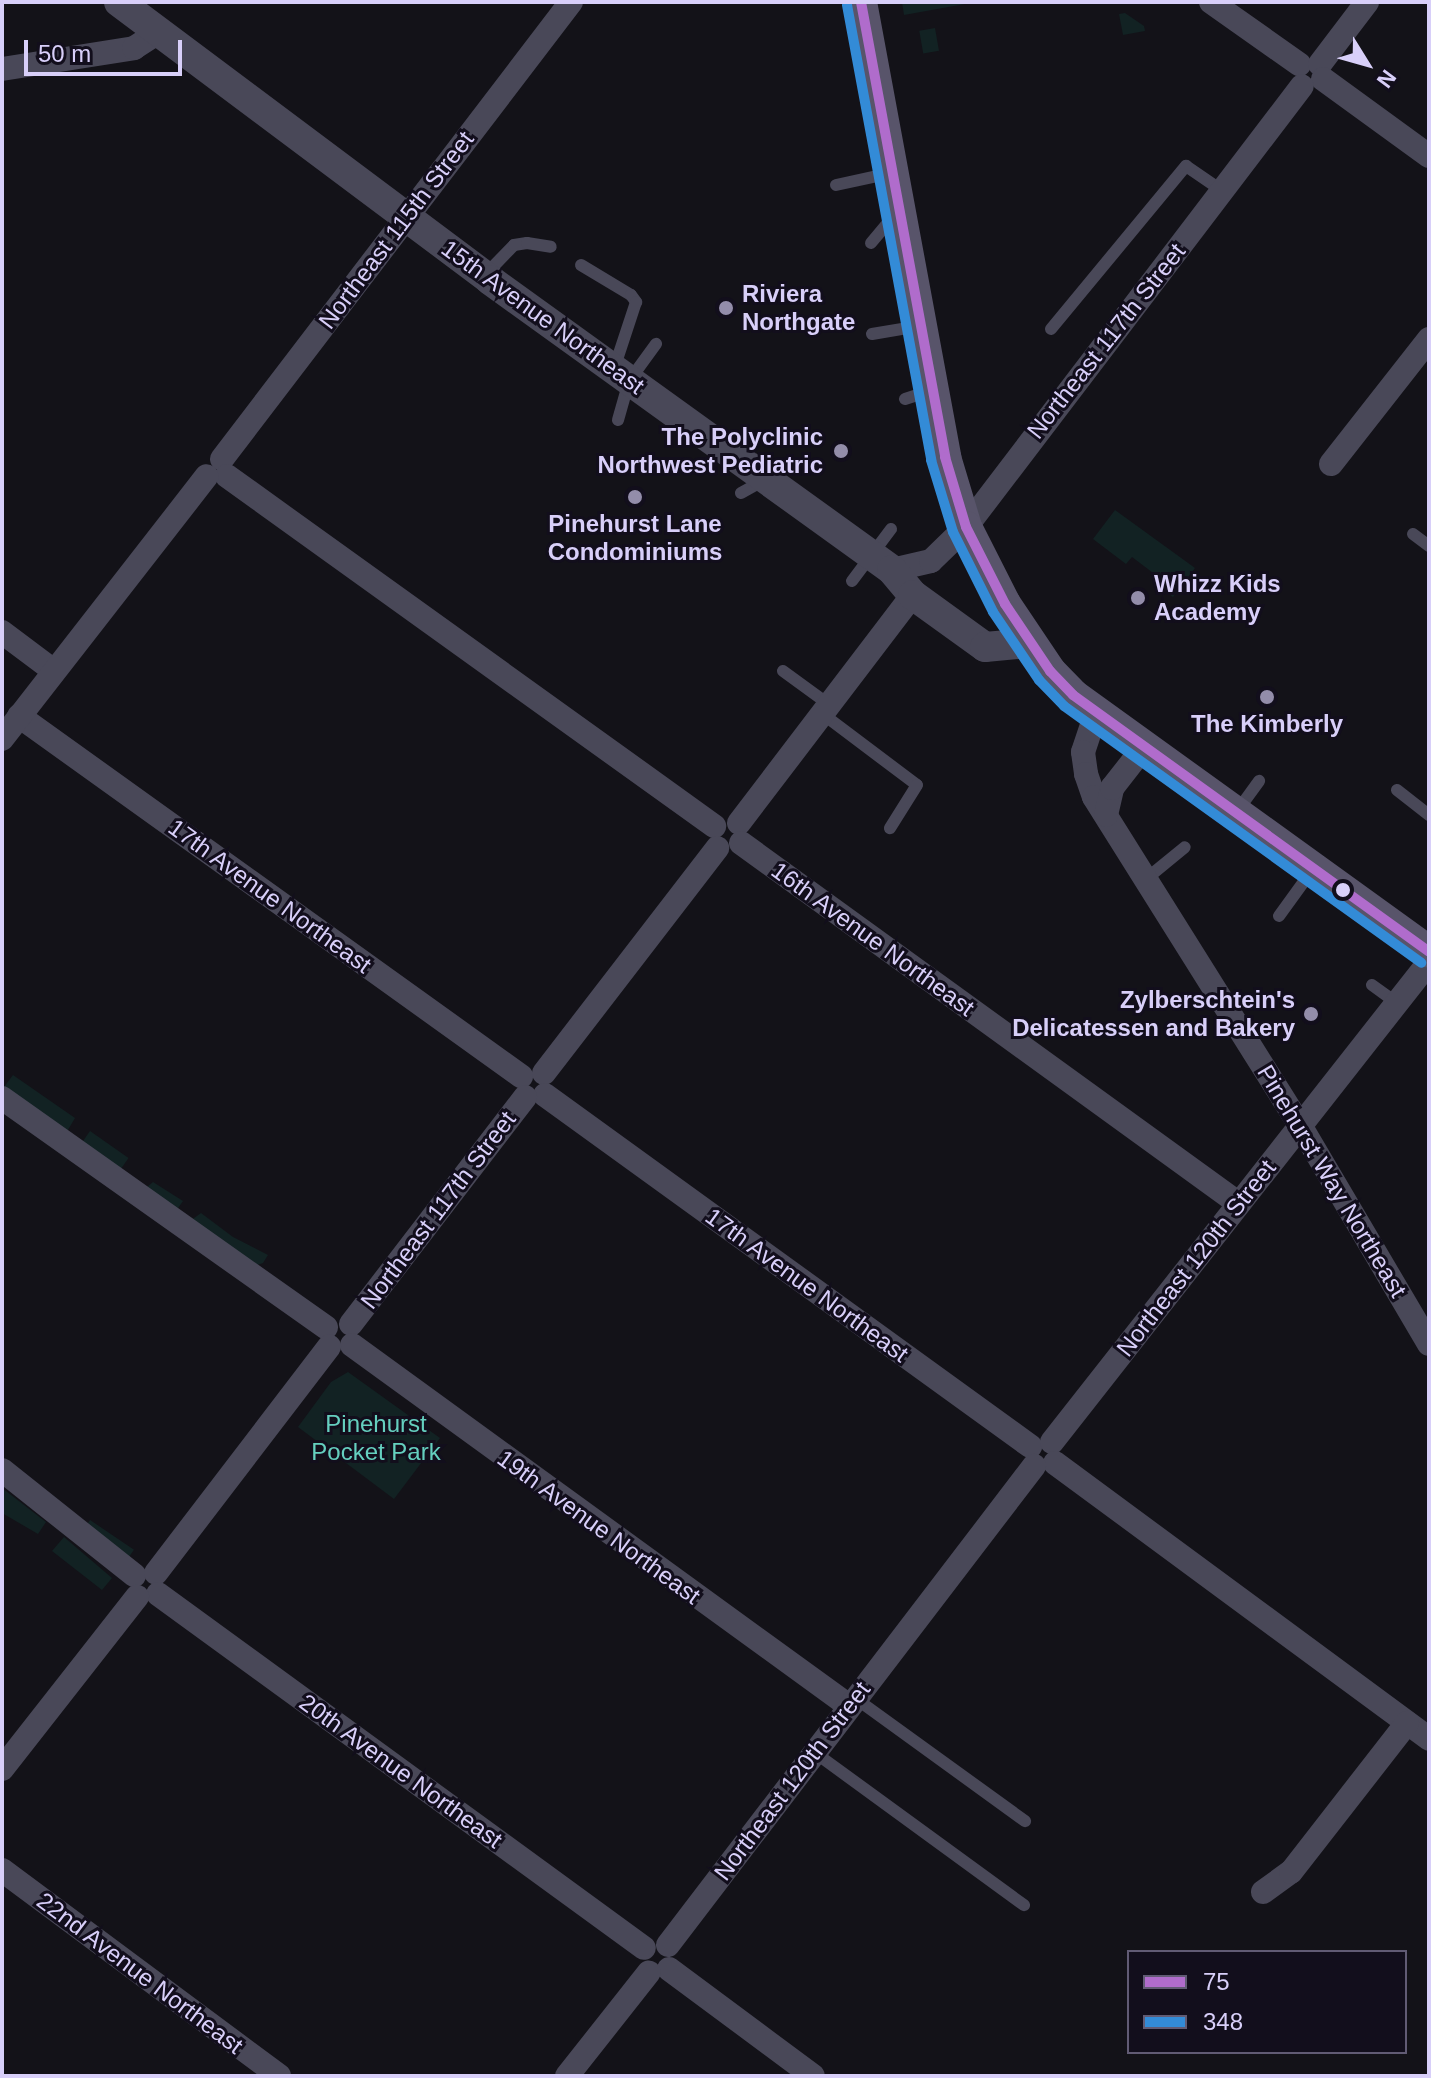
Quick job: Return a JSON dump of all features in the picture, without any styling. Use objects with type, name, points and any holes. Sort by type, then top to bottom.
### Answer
[{"type":"main road","points":[[861,2],[922,325],[919,395],[945,457],[966,527],[984,567],[1029,643],[1050,671],[1096,713],[1429,952]]},
{"type":"street","name":"15th Avenue Northeast","points":[[119,2],[484,276],[622,375],[753,486],[882,563],[913,595],[985,647],[1029,643]]},
{"type":"street","name":"Northeast 115th Street","points":[[2,739],[219,470],[406,217],[571,2]]},
{"type":"street","points":[[1211,2],[1429,156]]},
{"type":"street","name":"Northeast 117th Street","points":[[882,563],[931,561],[966,527],[1367,2]]},
{"type":"street","points":[[2,69],[134,48],[159,32]]},
{"type":"street","points":[[1331,464],[1429,339]]},
{"type":"street","name":"16th Avenue Northeast","points":[[219,470],[1238,1203]]},
{"type":"street","name":"Northeast 117th Street","points":[[2,1769],[827,711],[913,595]]},
{"type":"street","points":[[2,632],[54,671]]},
{"type":"street","name":"Pinehurst Way Northeast","points":[[1096,713],[1083,752],[1086,774],[1106,815],[1300,1125],[1429,1344]]},
{"type":"street","name":"17th Avenue Northeast","points":[[19,716],[534,1085],[1429,1739]]},
{"type":"street","points":[[1106,815],[1112,788],[1144,747]]},
{"type":"street","name":"Northeast 120th Street","points":[[567,2076],[1042,1454],[1429,962]]},
{"type":"street","name":"19th Avenue Northeast","points":[[2,1098],[852,1702]]},
{"type":"street","name":"20th Avenue Northeast","points":[[2,1470],[146,1584],[813,2076]]},
{"type":"street","points":[[1263,1892],[1291,1872],[1407,1723]]},
{"type":"street","name":"22nd Avenue Northeast","points":[[2,1870],[279,2076]]},
{"type":"lane","points":[[1051,329],[1146,219],[1186,166],[1221,190]]},
{"type":"lane","points":[[836,185],[893,173]]},
{"type":"lane","points":[[871,243],[900,208]]},
{"type":"lane","points":[[484,276],[514,245],[527,243],[551,247]]},
{"type":"lane","points":[[581,265],[631,295],[636,302],[622,375],[618,420]]},
{"type":"lane","points":[[872,334],[922,325]]},
{"type":"lane","points":[[622,375],[656,344]]},
{"type":"lane","points":[[852,581],[882,563],[891,529]]},
{"type":"lane","points":[[1413,534],[1429,546]]},
{"type":"lane","points":[[783,671],[917,785],[890,828]]},
{"type":"lane","points":[[1236,813],[1259,781]]},
{"type":"lane","points":[[1397,790],[1429,815]]},
{"type":"lane","points":[[1146,879],[1185,847]]},
{"type":"lane","points":[[1279,916],[1313,869]]},
{"type":"lane","points":[[1372,985],[1397,1003]]},
{"type":"lane","points":[[852,1702],[1025,1821]]},
{"type":"lane","points":[[814,1752],[1024,1905]]},
{"type":"green space","points":[[902,2],[976,2],[904,15]]},
{"type":"green space","points":[[1125,13],[1144,26],[1145,31],[1123,35],[1119,14]]},
{"type":"green space","points":[[935,28],[939,51],[923,53],[919,31]]},
{"type":"green space","points":[[1115,510],[1195,568],[1173,597],[1165,591],[1169,585],[1132,557],[1126,564],[1093,539]]},
{"type":"green space","points":[[13,1075],[75,1118],[65,1135],[4,1087]]},
{"type":"green space","points":[[90,1131],[129,1158],[119,1172],[80,1145]]},
{"type":"green space","points":[[153,1182],[183,1201],[176,1211],[147,1187]]},
{"type":"green space","points":[[201,1213],[233,1237],[268,1255],[263,1263],[257,1265],[190,1221]]},
{"type":"green space","name":"Pinehurst Pocket Park","points":[[348,1372],[440,1438],[394,1499],[298,1427],[331,1382]]},
{"type":"green space","points":[[2,1488],[46,1522],[38,1534],[2,1513]]},
{"type":"green space","points":[[90,1520],[134,1550],[127,1560],[83,1530]]},
{"type":"green space","points":[[64,1537],[112,1578],[102,1590],[52,1551]]},
{"type":"transit line","name":"75","points":[[861,2],[945,457],[966,527],[1005,604],[1050,671],[1073,695],[1429,952]]},
{"type":"transit line","name":"348","points":[[847,5],[931,460],[953,532],[993,612],[1039,680],[1064,706],[1421,963]]},
{"type":"place","name":"Riviera Northgate","points":[[726,308]]},
{"type":"place","name":"The Polyclinic Northwest Pediatric","points":[[841,451]]},
{"type":"place","name":"Pinehurst Lane Condominiums","points":[[635,497]]},
{"type":"place","name":"Whizz Kids Academy","points":[[1138,598]]},
{"type":"place","name":"The Kimberly","points":[[1267,697]]},
{"type":"place","name":"Zylberschtein's Delicatessen and Bakery","points":[[1311,1014]]}]
